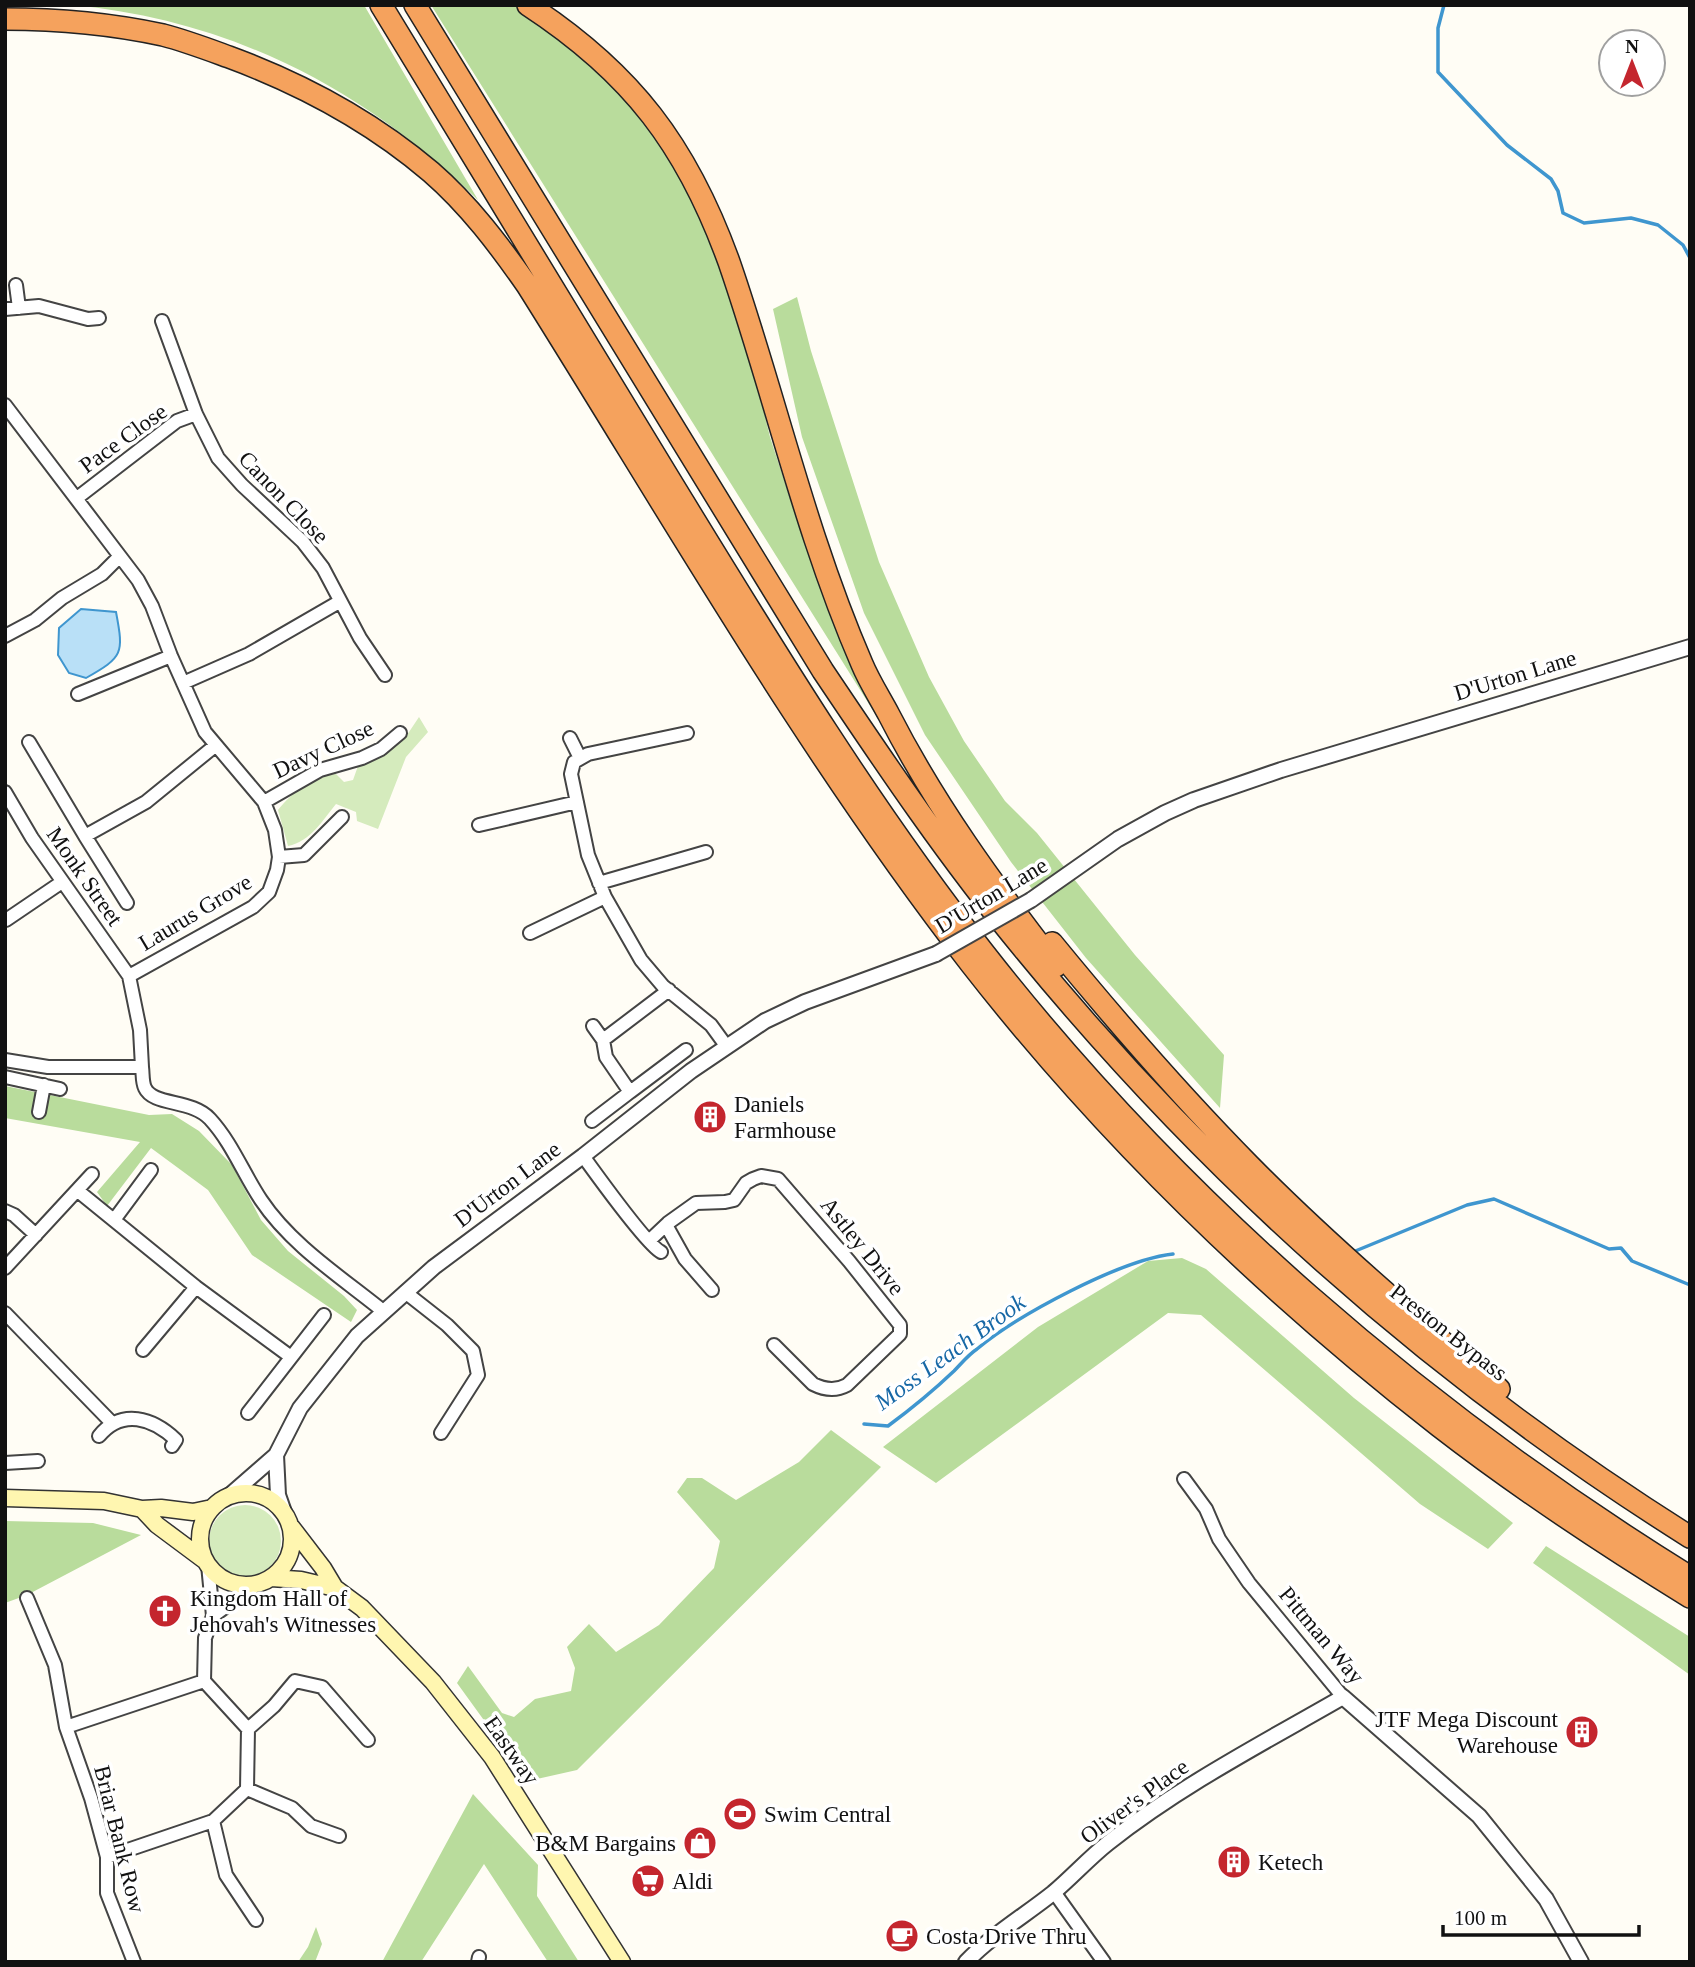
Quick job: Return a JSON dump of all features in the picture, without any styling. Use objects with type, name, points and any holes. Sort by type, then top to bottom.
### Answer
[{"type":"highway","points":[[381,5],[796,686],[895,832],[985,954],[1107,1097],[1262,1255],[1354,1334],[1452,1412],[1546,1482],[1690,1577]]},
{"type":"highway","points":[[415,5],[784,607],[889,770],[1022,947],[1100,1040],[1197,1142]]},
{"type":"highway","points":[[528,5],[579,41],[633,91],[670,139],[690,171],[729,262],[814,541],[862,665],[902,741],[977,860],[1108,1033],[1197,1142]]},
{"type":"highway","points":[[5,19],[49,20],[123,28],[163,35],[200,46],[256,67],[317,96],[384,135],[432,173],[484,226],[527,285],[767,673],[848,795],[971,964],[1093,1108],[1251,1267],[1440,1427],[1534,1495],[1690,1597]]},
{"type":"highway","points":[[833,589],[910,736],[949,801],[985,855],[1042,931],[1119,1024],[1243,1159],[1346,1258],[1624,1494]]},
{"type":"highway","name":"Preston Bypass","points":[[1197,1142],[1333,1272],[1405,1334],[1445,1366],[1624,1494],[1690,1537]]},
{"type":"main road","points":[[5,1498],[104,1501],[142,1509],[162,1508],[193,1512],[212,1508],[229,1496],[242,1493],[267,1498],[288,1520],[292,1540],[289,1555],[282,1568],[264,1581],[243,1585],[230,1582],[218,1576],[142,1509]]},
{"type":"main road","points":[[206,1563],[201,1549],[201,1527],[212,1508]]},
{"type":"main road","name":"Eastway","points":[[288,1520],[335,1588],[362,1608],[433,1682],[492,1757],[622,1962]]},
{"type":"main road","name":"Eastway","points":[[264,1581],[301,1580],[335,1588]]},
{"type":"street","points":[[16,285],[19,308]]},
{"type":"street","points":[[5,309],[39,306],[88,319],[99,318]]},
{"type":"street","name":"Pace Close","points":[[162,321],[196,414],[218,458]]},
{"type":"street","name":"Laurus Grove","points":[[5,405],[138,580],[152,606],[205,732],[264,802],[275,830],[279,857],[269,892],[253,907],[129,976]]},
{"type":"street","name":"Pace Close","points":[[77,498],[177,421],[196,414]]},
{"type":"street","points":[[5,428],[18,419]]},
{"type":"street","name":"Canon Close","points":[[218,458],[242,485],[303,542],[323,568],[339,602],[385,675]]},
{"type":"street","points":[[5,636],[35,620],[62,598],[102,574],[119,557]]},
{"type":"street","points":[[183,683],[249,654],[339,602]]},
{"type":"street","name":"D'Urton Lane","points":[[229,1496],[276,1455],[300,1408],[350,1343],[383,1311],[434,1267],[583,1156],[655,1098],[765,1021],[805,1002],[936,954],[1031,900],[1118,839],[1194,800],[1280,770],[1690,647]]},
{"type":"street","points":[[78,694],[171,656]]},
{"type":"street","points":[[654,726],[657,740]]},
{"type":"street","name":"Davy Close","points":[[264,802],[320,770],[362,758],[380,749],[400,733]]},
{"type":"street","points":[[687,733],[587,754],[574,762],[572,774],[588,855],[605,897],[642,960],[668,990],[711,1025],[727,1047]]},
{"type":"street","points":[[570,737],[580,758]]},
{"type":"street","points":[[29,742],[127,903]]},
{"type":"street","points":[[85,836],[146,802],[216,745]]},
{"type":"street","name":"Monk Street","points":[[5,792],[32,838],[129,976],[141,1030],[142,1067],[148,1093],[159,1100],[189,1105],[208,1116],[227,1139],[261,1200],[279,1223],[313,1255],[383,1311]]},
{"type":"street","points":[[479,825],[576,802]]},
{"type":"street","points":[[279,857],[304,855],[342,817]]},
{"type":"street","points":[[599,883],[706,852]]},
{"type":"street","points":[[6,920],[62,881]]},
{"type":"street","points":[[530,933],[605,897]]},
{"type":"street","points":[[603,1040],[668,990]]},
{"type":"street","points":[[593,1026],[603,1040],[606,1057],[630,1092]]},
{"type":"street","points":[[592,1121],[686,1050]]},
{"type":"street","points":[[5,1060],[48,1067],[142,1067]]},
{"type":"street","points":[[5,1077],[60,1088]]},
{"type":"street","points":[[39,1112],[44,1086]]},
{"type":"street","points":[[583,1156],[656,1250],[661,1252]]},
{"type":"street","points":[[114,1220],[151,1170]]},
{"type":"street","points":[[5,1268],[92,1174]]},
{"type":"street","name":"Astley Drive","points":[[650,1240],[696,1203],[734,1200],[746,1183],[753,1179],[761,1176],[778,1179],[849,1261],[900,1325],[901,1330],[900,1334],[840,1389],[821,1388],[813,1384],[774,1345]]},
{"type":"street","points":[[78,1192],[196,1287],[291,1357]]},
{"type":"street","points":[[5,1211],[14,1215],[36,1235]]},
{"type":"street","points":[[666,1225],[685,1259],[712,1290]]},
{"type":"street","points":[[143,1350],[196,1287]]},
{"type":"street","points":[[405,1292],[447,1325],[473,1351],[478,1375],[440,1433]]},
{"type":"street","points":[[5,1313],[112,1423]]},
{"type":"street","points":[[248,1413],[324,1315]]},
{"type":"street","points":[[99,1436],[112,1423],[122,1419],[141,1420],[155,1424],[176,1440],[172,1446]]},
{"type":"street","name":"D'Urton Lane","points":[[276,1455],[278,1495],[288,1520]]},
{"type":"street","points":[[5,1463],[38,1461]]},
{"type":"street","name":"Pittman Way","points":[[1184,1479],[1206,1509],[1219,1539],[1249,1583],[1342,1697],[1479,1816],[1546,1899],[1581,1962]]},
{"type":"street","points":[[107,1857],[213,1821],[247,1789],[248,1728],[204,1681],[205,1638],[213,1616],[206,1563]]},
{"type":"street","points":[[213,1616],[264,1581]]},
{"type":"street","name":"Briar Bank Row","points":[[27,1598],[55,1665],[66,1727],[92,1798],[107,1857],[107,1893],[134,1962]]},
{"type":"street","points":[[66,1727],[204,1681]]},
{"type":"street","points":[[248,1728],[274,1706],[295,1681],[322,1687],[368,1740]]},
{"type":"street","name":"Oliver's Place","points":[[966,1962],[981,1946],[1054,1892],[1107,1843],[1158,1807],[1342,1697]]},
{"type":"street","points":[[247,1789],[292,1808],[311,1826],[339,1836]]},
{"type":"street","points":[[213,1821],[226,1875],[256,1920]]},
{"type":"street","points":[[1054,1892],[1104,1962]]},
{"type":"green space","points":[[71,5],[364,5],[478,200],[435,160],[389,125],[341,93],[291,66],[239,44],[185,26],[129,13]]},
{"type":"green space","points":[[431,5],[513,5],[544,25],[570,45],[639,113],[694,193],[747,343],[770,437],[800,529],[817,575],[894,744]]},
{"type":"green space","points":[[797,297],[811,351],[879,562],[929,677],[964,741],[1005,801],[1037,833],[1135,955],[1224,1055],[1220,1108],[1086,958],[1011,862],[925,735],[864,613],[802,437],[773,309]]},
{"type":"green space","points":[[419,717],[428,732],[406,757],[378,829],[357,821],[356,812],[336,804],[310,835],[288,846],[278,810],[290,797],[319,777],[336,774],[344,782],[353,780],[358,766],[405,738]]},
{"type":"green space","points":[[5,1086],[149,1115],[172,1114],[199,1131],[232,1165],[261,1220],[288,1251],[344,1296],[357,1310],[351,1322],[252,1255],[208,1190],[151,1148],[107,1206],[97,1192],[140,1142],[5,1118]]},
{"type":"green space","points":[[1182,1258],[1206,1269],[1354,1398],[1513,1523],[1488,1549],[1420,1504],[1201,1315],[1168,1313],[936,1483],[883,1447],[1038,1327],[1148,1261]]},
{"type":"green space","points":[[831,1430],[881,1467],[577,1770],[528,1781],[457,1683],[468,1666],[502,1713],[514,1717],[535,1699],[571,1691],[575,1668],[567,1647],[589,1624],[616,1652],[659,1625],[714,1568],[720,1541],[677,1492],[687,1478],[702,1478],[736,1500],[799,1462]]},
{"type":"green space","points":[[245,1505],[265,1511],[275,1521],[281,1541],[275,1561],[265,1571],[245,1577],[225,1571],[215,1561],[209,1541],[215,1521],[225,1511]]},
{"type":"green space","points":[[5,1521],[93,1523],[141,1535],[27,1595],[5,1603]]},
{"type":"green space","points":[[1546,1546],[1690,1637],[1690,1675],[1533,1563]]},
{"type":"green space","points":[[473,1794],[538,1865],[537,1896],[579,1962],[548,1962],[484,1864],[421,1962],[382,1962]]},
{"type":"green space","points":[[316,1927],[322,1944],[315,1962],[298,1962],[308,1947]]},
{"type":"water","points":[[81,609],[116,612],[120,637],[120,646],[114,659],[86,678],[69,673],[58,655],[59,628]]},
{"type":"waterway","points":[[1444,5],[1438,28],[1438,72],[1507,145],[1551,179],[1558,191],[1563,213],[1584,223],[1631,218],[1658,225],[1683,245],[1690,258]]},
{"type":"waterway","name":"Moss Leach Brook","points":[[1353,1252],[1467,1205],[1494,1199],[1609,1249],[1621,1248],[1632,1261],[1690,1285]]},
{"type":"waterway","name":"Moss Leach Brook","points":[[864,1424],[888,1426],[995,1335],[1070,1291],[1151,1258],[1173,1254]]},
{"type":"place","name":"Daniels Farmhouse","points":[[710,1117]]},
{"type":"place","name":"Kingdom Hall of Jehovah's Witnesses","points":[[165,1611]]},
{"type":"place","name":"JTF Mega Discount Warehouse","points":[[1582,1732]]},
{"type":"place","name":"Swim Central","points":[[740,1814]]},
{"type":"place","name":"B&M Bargains","points":[[700,1843]]},
{"type":"place","name":"Ketech","points":[[1234,1862]]},
{"type":"place","name":"Aldi","points":[[648,1881]]},
{"type":"place","name":"Costa Drive Thru","points":[[902,1936]]}]
